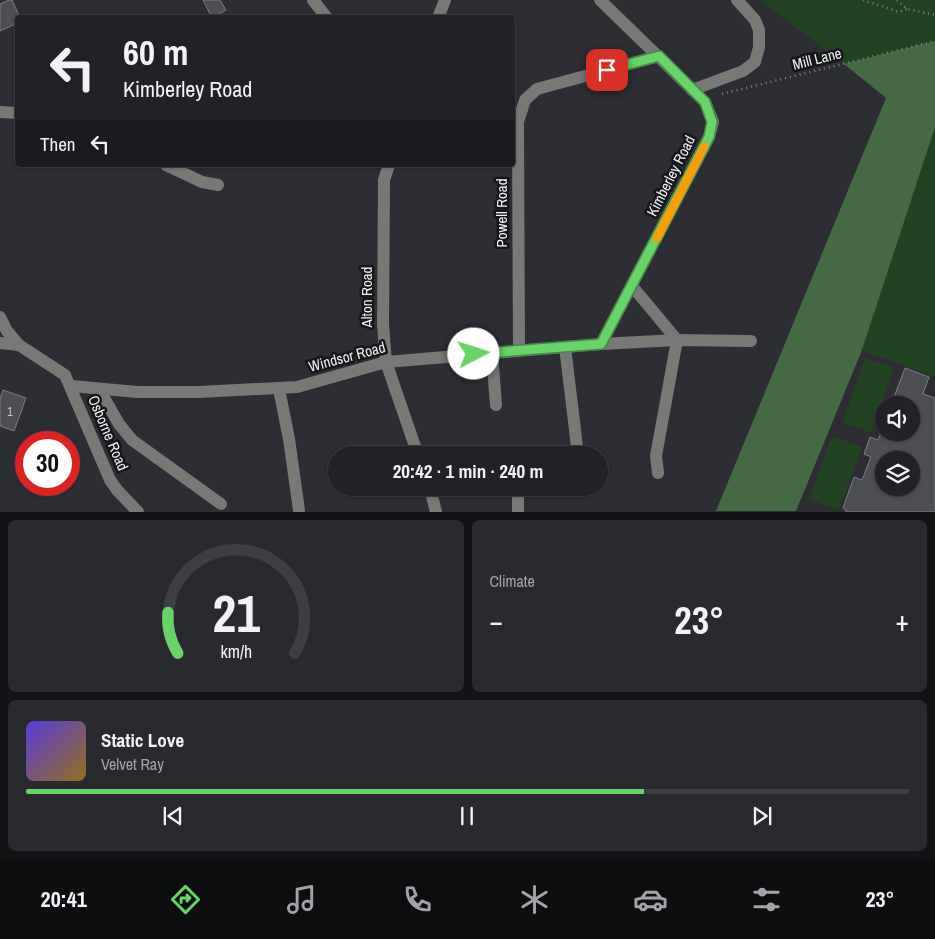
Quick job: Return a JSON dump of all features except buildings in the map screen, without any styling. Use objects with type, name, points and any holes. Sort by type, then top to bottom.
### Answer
[{"type":"street","points":[[313,0],[323,15]]},
{"type":"street","points":[[439,15],[445,0]]},
{"type":"street","points":[[600,0],[705,102]]},
{"type":"street","points":[[692,90],[743,71],[755,62],[759,47],[759,30],[755,20],[737,0]]},
{"type":"street","name":"Powell Road","points":[[519,350],[518,122],[525,100],[536,89],[659,56]]},
{"type":"street","name":"Kimberley Road","points":[[601,344],[709,137],[712,122],[705,102]]},
{"type":"street","points":[[0,112],[15,114]]},
{"type":"street","points":[[170,167],[202,182],[218,185]]},
{"type":"street","name":"Alton Road","points":[[388,167],[384,180],[383,324],[386,362],[415,446]]},
{"type":"street","points":[[632,286],[677,340],[656,456],[658,473]]},
{"type":"street","points":[[0,317],[7,331],[19,344]]},
{"type":"street","name":"Windsor Road","points":[[72,386],[99,389],[199,392],[297,388],[386,362],[601,344],[677,340],[751,341]]},
{"type":"street","points":[[0,343],[19,344]]},
{"type":"street","name":"Osborne Road","points":[[19,344],[56,367],[65,375],[72,386],[110,480],[138,512]]},
{"type":"street","points":[[565,347],[577,446]]},
{"type":"street","points":[[492,353],[496,405]]},
{"type":"street","points":[[99,389],[119,424],[132,440],[221,504]]},
{"type":"street","points":[[279,389],[289,439],[299,510]]},
{"type":"street","points":[[432,496],[436,512]]},
{"type":"street","points":[[518,496],[518,512]]},
{"type":"path","points":[[863,0],[899,12],[907,8]]},
{"type":"path","points":[[897,0],[907,8],[935,15]]},
{"type":"path","name":"Mill Lane","points":[[705,102],[718,95],[935,41]]},
{"type":"green space","points":[[760,0],[935,0],[935,41],[844,64]]},
{"type":"green space","points":[[935,41],[935,127],[862,350],[796,511],[716,511],[886,98],[844,64]]},
{"type":"green space","points":[[935,127],[935,377],[862,350]]},
{"type":"green space","points":[[865,358],[894,368],[884,396],[875,396],[875,422],[871,433],[842,423]]},
{"type":"green space","points":[[832,436],[862,447],[839,510],[809,499]]},
{"type":"slow traffic","points":[[657,238],[704,147]]},
{"type":"route","points":[[474,354],[601,344],[709,137],[712,122],[705,102],[659,56],[607,70]]}]
